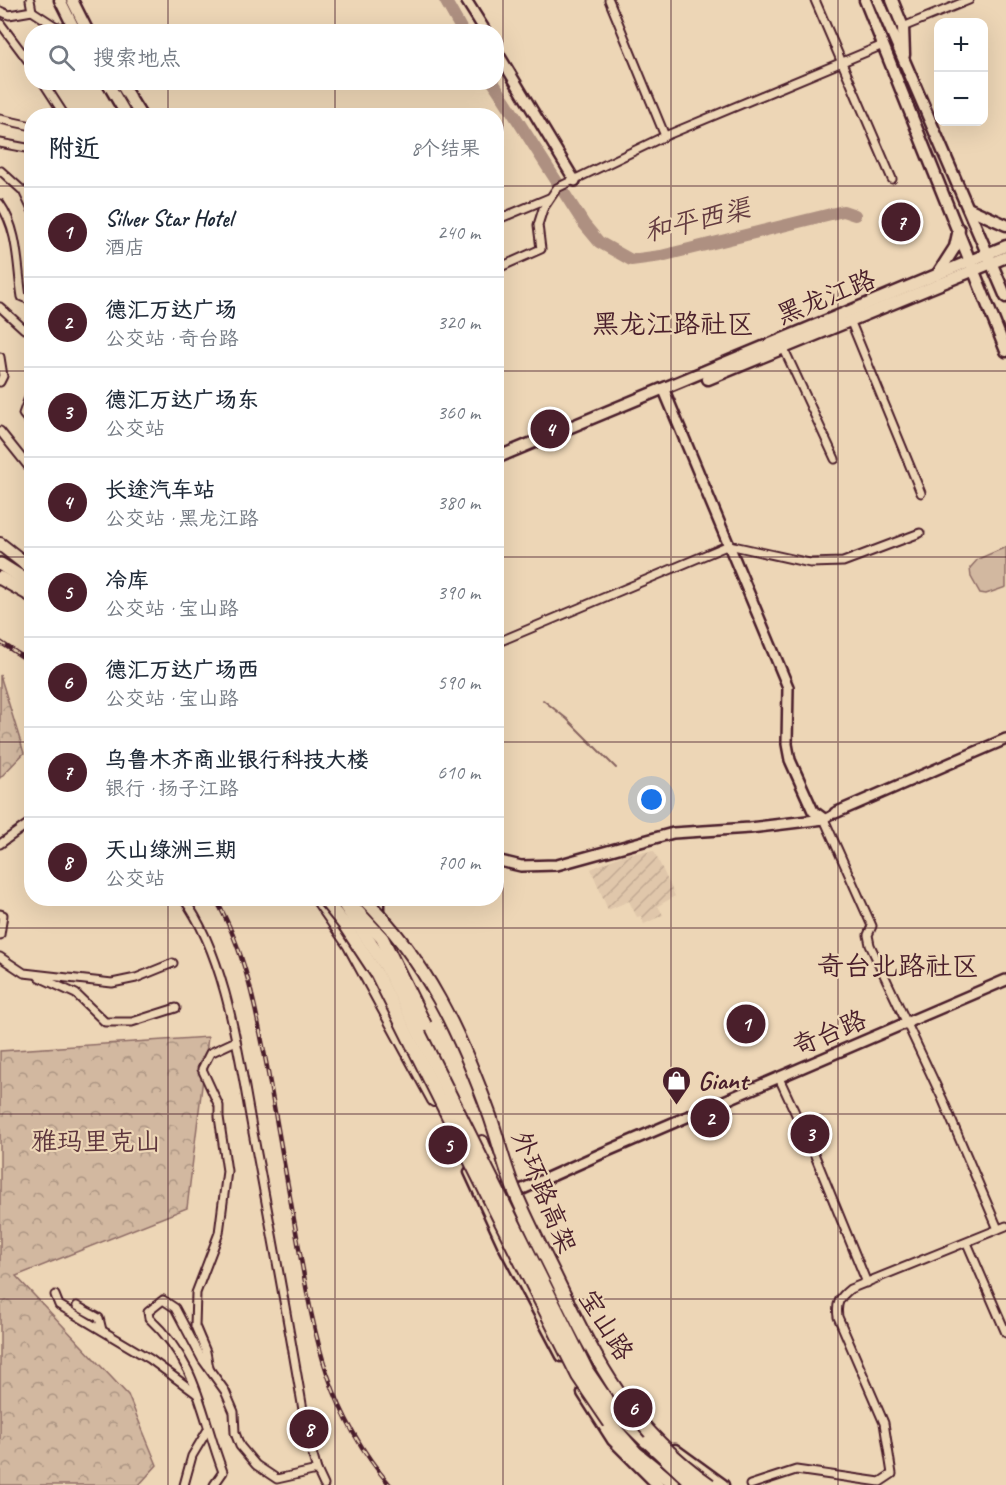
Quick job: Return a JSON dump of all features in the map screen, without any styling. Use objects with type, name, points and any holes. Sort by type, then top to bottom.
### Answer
[{"type":"highway","points":[[0,544],[24,564]]},
{"type":"highway","points":[[0,550],[24,566]]},
{"type":"highway","points":[[0,564],[24,579]]},
{"type":"highway","points":[[0,578],[24,592]]},
{"type":"highway","points":[[323,906],[349,944],[406,1052],[445,1119]]},
{"type":"highway","points":[[329,906],[377,974],[578,1376],[610,1423],[636,1453],[675,1485]]},
{"type":"highway","points":[[344,906],[387,968],[587,1371],[612,1408],[642,1440],[696,1485]]},
{"type":"highway","points":[[352,906],[382,938],[482,1142],[505,1197]]},
{"type":"highway","name":"外环路高架","points":[[361,906],[386,931],[419,973],[456,1040],[488,1124],[513,1202],[591,1364],[624,1415],[658,1455],[696,1485]]},
{"type":"highway","name":"外环路高架","points":[[372,906],[388,922],[421,965],[458,1032],[516,1193],[593,1356],[630,1411],[660,1445],[710,1485]]},
{"type":"main road","points":[[60,0],[72,24]]},
{"type":"main road","points":[[72,0],[84,24]]},
{"type":"main road","points":[[865,0],[959,229],[1006,351]]},
{"type":"main road","points":[[879,0],[1006,297]]},
{"type":"main road","points":[[892,0],[903,27],[905,62]]},
{"type":"main road","points":[[112,90],[122,108]]},
{"type":"main road","points":[[125,90],[136,108]]},
{"type":"main road","points":[[968,208],[1006,225]]},
{"type":"main road","points":[[937,276],[955,247],[959,229]]},
{"type":"main road","name":"黑龙江路","points":[[990,259],[1006,246]]},
{"type":"main road","name":"黑龙江路","points":[[504,455],[783,348],[972,266],[990,259],[1006,257]]},
{"type":"main road","name":"黑龙江路","points":[[504,462],[937,276],[972,266]]},
{"type":"main road","name":"宝山路","points":[[364,906],[366,947],[388,1006],[445,1119],[503,1244],[580,1388],[613,1440],[658,1485]]},
{"type":"main road","name":"宝山路","points":[[378,906],[379,944],[396,1000],[459,1121],[598,1358],[633,1408],[677,1452],[723,1485]]},
{"type":"street","points":[[30,0],[32,11]]},
{"type":"street","points":[[466,0],[481,24]]},
{"type":"street","points":[[609,0],[665,136]]},
{"type":"street","points":[[815,0],[840,63],[892,179]]},
{"type":"street","points":[[903,27],[969,0]]},
{"type":"street","points":[[0,11],[9,15],[32,11],[52,24]]},
{"type":"street","points":[[0,24],[24,56]]},
{"type":"street","points":[[504,265],[541,249],[538,225],[549,198],[557,188],[665,136],[883,45]]},
{"type":"street","points":[[504,63],[574,181]]},
{"type":"street","points":[[48,90],[60,108]]},
{"type":"street","points":[[0,118],[24,124]]},
{"type":"street","points":[[0,143],[24,148]]},
{"type":"street","points":[[1,171],[24,193]]},
{"type":"street","points":[[504,217],[549,198]]},
{"type":"street","points":[[0,204],[6,212],[17,249],[22,297],[24,298]]},
{"type":"street","points":[[0,307],[24,329]]},
{"type":"street","points":[[850,320],[921,492]]},
{"type":"street","points":[[783,348],[835,459]]},
{"type":"street","points":[[0,357],[1,377]]},
{"type":"street","points":[[665,394],[788,687],[787,744],[790,760],[813,811],[824,819],[872,926],[865,935],[1002,1227],[850,1289],[840,1297],[836,1307],[838,1317],[884,1423],[892,1474],[880,1482],[796,1470],[750,1485]]},
{"type":"street","points":[[0,431],[24,461]]},
{"type":"street","points":[[504,640],[729,545],[810,563],[843,562],[920,533]]},
{"type":"street","points":[[504,862],[521,866],[557,865],[672,832],[750,828],[824,819],[1006,739]]},
{"type":"street","points":[[0,844],[24,827]]},
{"type":"street","points":[[188,906],[211,952],[236,1041],[308,1439],[316,1470],[324,1485]]},
{"type":"street","points":[[0,914],[3,915],[0,935]]},
{"type":"street","points":[[0,957],[24,973],[112,983],[136,978],[173,963]]},
{"type":"street","points":[[31,974],[75,994],[105,1022],[132,1022],[176,1008]]},
{"type":"street","name":"奇台路","points":[[505,1197],[1006,980]]},
{"type":"street","points":[[209,1370],[206,1352],[195,1326],[194,1311],[196,1293],[219,1233],[227,1171],[219,1106],[202,1069],[210,1053],[236,1041]]},
{"type":"street","points":[[779,1078],[813,1151],[867,1283]]},
{"type":"street","points":[[967,1243],[1006,1333]]},
{"type":"street","points":[[56,1295],[59,1305],[150,1359],[199,1396]]},
{"type":"street","points":[[214,1485],[223,1472],[207,1431],[191,1372],[167,1335],[149,1318],[148,1312],[155,1304],[164,1300],[171,1302],[209,1370],[225,1390],[234,1412],[235,1433],[240,1446],[256,1465],[277,1479],[316,1470]]},
{"type":"street","points":[[77,1306],[99,1318],[102,1330]]},
{"type":"street","points":[[184,1485],[192,1456],[207,1431]]},
{"type":"shaded area","points":[[654,851],[675,896],[658,906],[663,915],[644,924],[641,916],[637,917],[629,901],[608,910],[591,869],[625,854]]},
{"type":"green space","points":[[1006,547],[1006,587],[986,594],[980,593],[971,577],[970,568],[978,559]]},
{"type":"green space","points":[[0,675],[24,753],[0,778]]},
{"type":"green space","name":"雅玛里克山","points":[[208,1037],[187,1208],[16,1276],[128,1395],[157,1465],[139,1485],[0,1485],[0,1051]]},
{"type":"waterway","name":"和平西渠","points":[[445,0],[458,24]]},
{"type":"waterway","name":"和平西渠","points":[[498,90],[584,224],[599,242],[631,260],[661,256],[843,211],[855,215]]},
{"type":"waterway","points":[[543,700],[567,719],[616,768]]},
{"type":"railway","points":[[0,642],[24,658]]},
{"type":"railway","points":[[219,906],[242,959],[254,1002],[310,1305],[326,1368],[336,1398],[350,1428],[390,1485]]},
{"type":"place","name":"乌鲁木齐商业银行科技大楼","points":[[901,222]]},
{"type":"place","name":"长途汽车站","points":[[550,429]]},
{"type":"place","name":"Silver Star Hotel","points":[[746,1024]]},
{"type":"place","name":"Giant","points":[[677,1106]]},
{"type":"place","name":"德汇万达广场","points":[[710,1118]]},
{"type":"place","name":"德汇万达广场东","points":[[810,1134]]},
{"type":"place","name":"冷库","points":[[448,1145]]},
{"type":"place","name":"德汇万达广场西","points":[[633,1408]]},
{"type":"place","name":"天山绿洲三期","points":[[309,1429]]},
{"type":"district","name":"黑龙江路社区","points":[[673,324]]},
{"type":"district","name":"奇台北路社区","points":[[898,966]]}]
